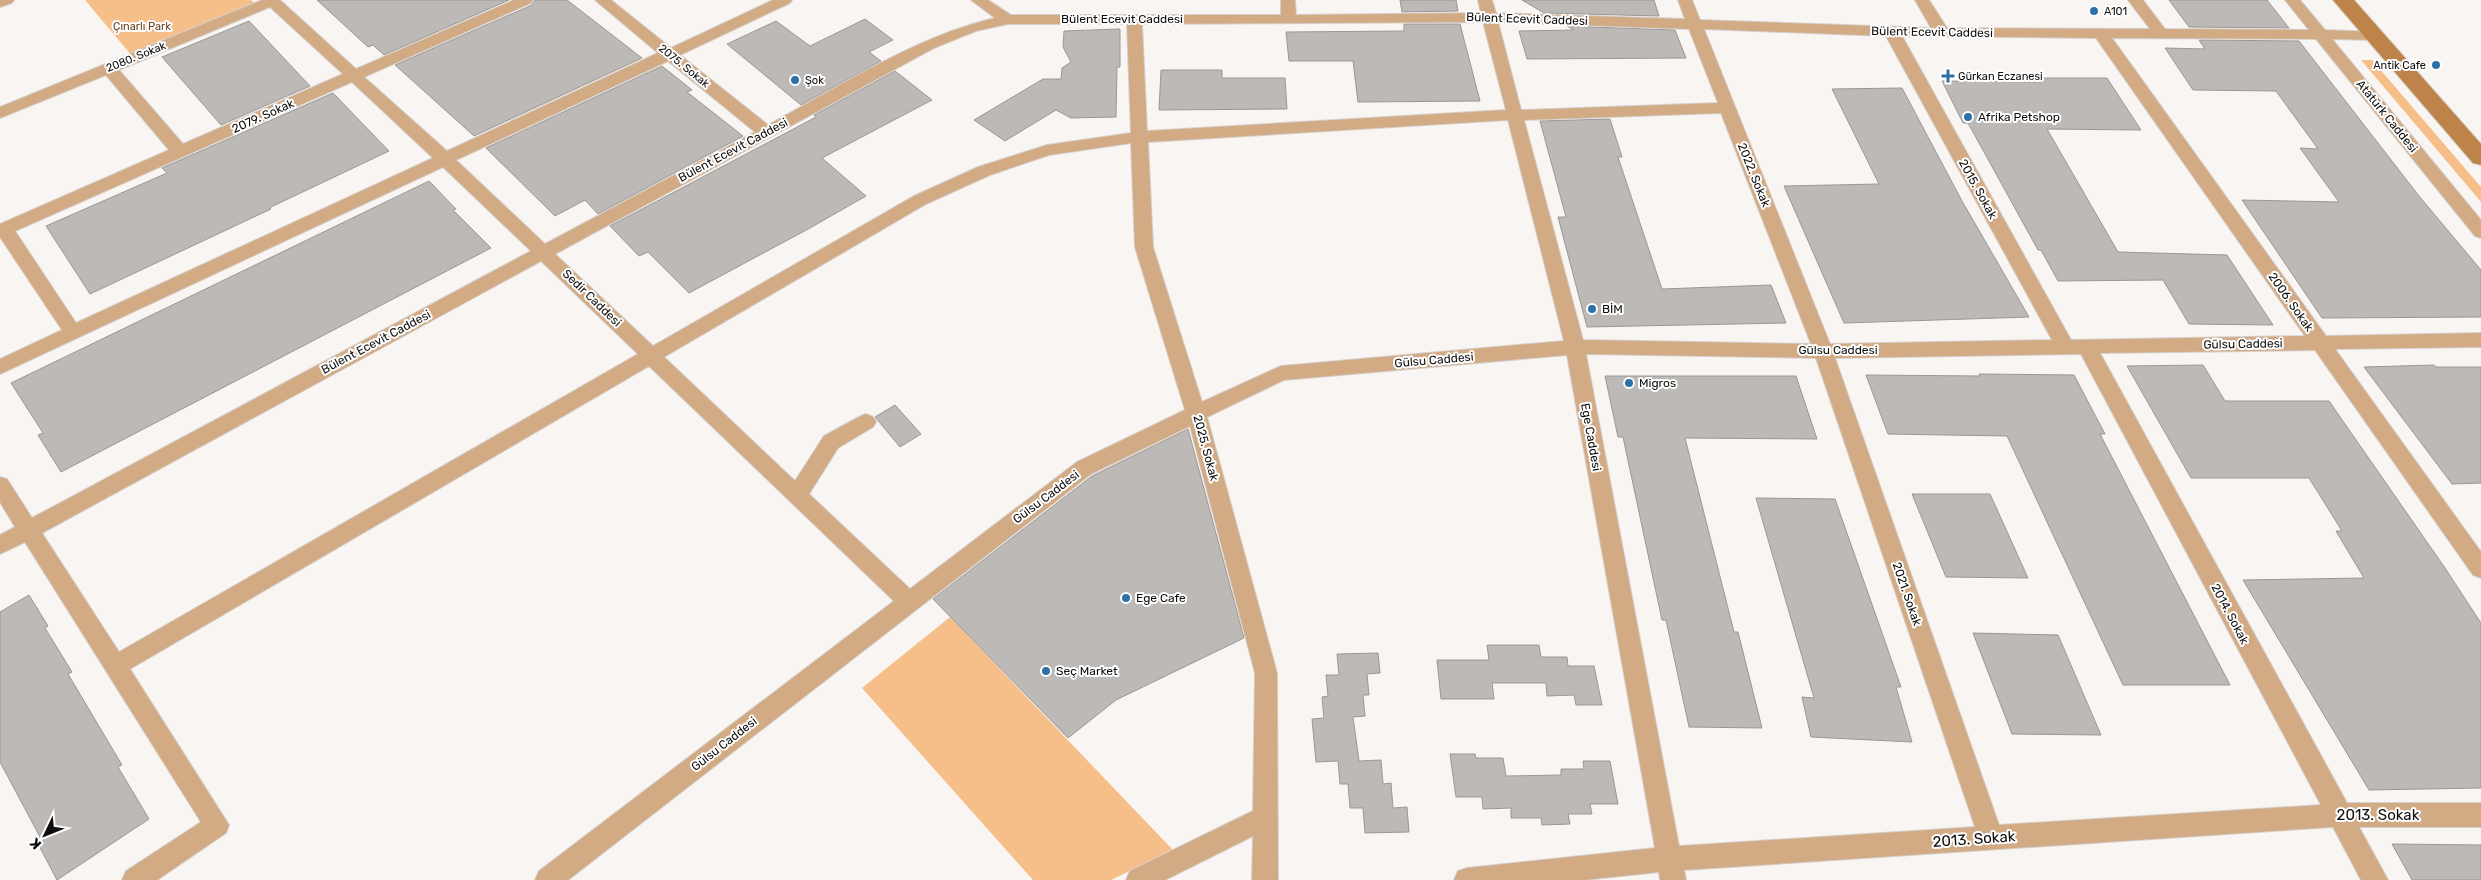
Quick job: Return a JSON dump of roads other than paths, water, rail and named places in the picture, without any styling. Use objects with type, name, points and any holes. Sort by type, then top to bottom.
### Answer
[{"type":"main road","points":[[2343,0],[2481,158]]},
{"type":"street","points":[[0,3],[7,0]]},
{"type":"street","name":"2079. Sokak","points":[[2,230],[526,0]]},
{"type":"street","name":"2075. Sokak","points":[[602,0],[766,132]]},
{"type":"street","points":[[0,367],[785,0]]},
{"type":"street","points":[[978,0],[1008,19]]},
{"type":"street","points":[[1093,18],[1095,0]]},
{"type":"street","points":[[1288,0],[1289,20]]},
{"type":"street","name":"2022. Sokak","points":[[1684,0],[1823,351]]},
{"type":"street","points":[[1922,0],[1942,33]]},
{"type":"street","points":[[2135,0],[2161,34]]},
{"type":"street","name":"Atatürk Caddesi","points":[[2292,0],[2481,232]]},
{"type":"street","name":"Sedir Caddesi","points":[[272,1],[445,159],[909,602]]},
{"type":"street","name":"2080. Sokak","points":[[0,113],[272,1]]},
{"type":"street","name":"Bülent Ecevit Caddesi","points":[[0,545],[929,45],[971,28],[1008,19],[1289,20],[1487,9],[1694,25],[1892,32],[2374,35]]},
{"type":"street","name":"Ege Caddesi","points":[[1487,9],[1575,348],[1671,870]]},
{"type":"street","name":"2025. Sokak","points":[[1134,18],[1144,247],[1196,413],[1266,673],[1265,880]]},
{"type":"street","name":"2015. Sokak","points":[[1892,32],[2065,347]]},
{"type":"street","name":"2006. Sokak","points":[[2101,34],[2481,569]]},
{"type":"street","points":[[109,68],[180,152]]},
{"type":"street","points":[[115,666],[920,200],[984,171],[1047,150],[1138,137],[1515,115],[1727,108]]},
{"type":"street","points":[[2,230],[73,333]]},
{"type":"street","name":"Gülsu Caddesi","points":[[548,880],[1084,468],[1282,373],[1575,348],[1823,351],[2481,340]]},
{"type":"street","name":"2014. Sokak","points":[[2087,347],[2375,880]]},
{"type":"street","name":"2021. Sokak","points":[[1823,351],[1991,837]]},
{"type":"street","points":[[797,494],[831,442],[866,422]]},
{"type":"street","points":[[0,486],[217,825],[135,880]]},
{"type":"street","name":"2013. Sokak","points":[[1467,880],[1671,870],[1991,837],[2339,815],[2481,815]]},
{"type":"street","points":[[1138,880],[1266,817]]},
{"type":"place","name":"A101","points":[[2094,11]]},
{"type":"place","name":"Antik Cafe","points":[[2436,65]]},
{"type":"place","name":"Gürkan Eczanesi","points":[[1948,76]]},
{"type":"place","name":"Şok","points":[[795,80]]},
{"type":"place","name":"Afrika Petshop","points":[[1968,117]]},
{"type":"place","name":"BİM","points":[[1592,309]]},
{"type":"place","name":"Migros","points":[[1629,383]]},
{"type":"place","name":"Ege Cafe","points":[[1126,598]]},
{"type":"place","name":"Seç Market","points":[[1046,671]]},
{"type":"park label","name":"Çınarlı Park","points":[[142,26]]}]
